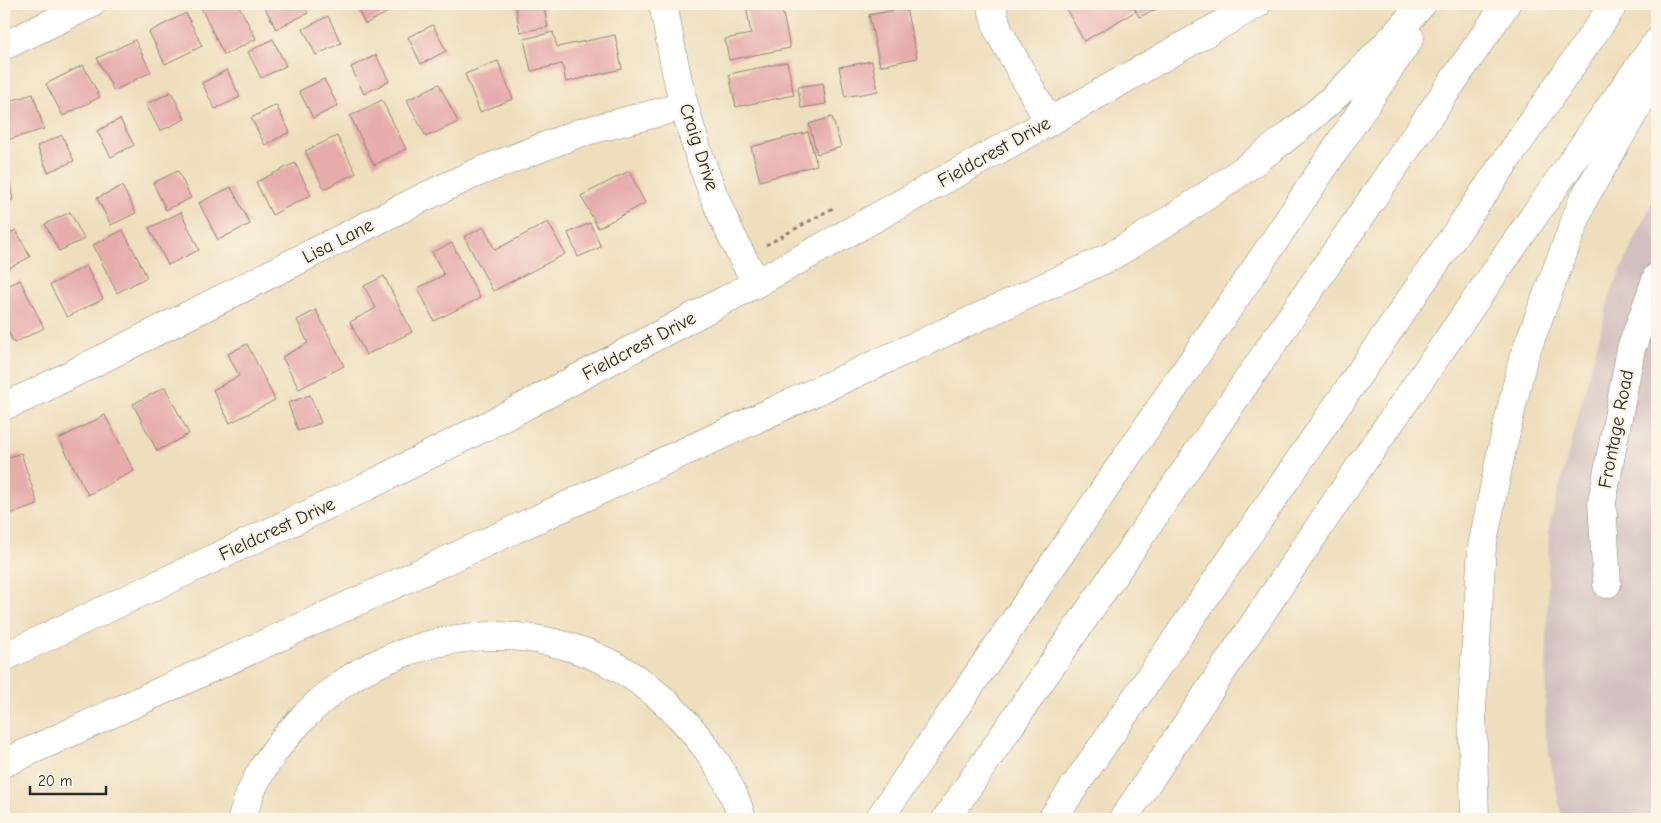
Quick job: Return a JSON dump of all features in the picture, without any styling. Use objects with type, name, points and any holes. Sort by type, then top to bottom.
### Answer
[{"type":"main road","points":[[4,46],[91,4]]},
{"type":"main road","name":"Craig Drive","points":[[663,4],[684,106],[696,148],[743,259],[757,283]]},
{"type":"main road","points":[[991,4],[998,30],[1049,122]]},
{"type":"main road","name":"Fieldcrest Drive","points":[[4,657],[366,487],[502,418],[757,283],[1049,122],[1257,4]]},
{"type":"main road","points":[[4,763],[1110,257],[1170,221],[1242,172],[1309,120],[1394,37],[1422,4]]},
{"type":"main road","points":[[879,819],[1434,4]]},
{"type":"main road","points":[[946,819],[1506,4]]},
{"type":"main road","points":[[1052,819],[1614,4]]},
{"type":"main road","points":[[1123,819],[1360,466],[1657,42]]},
{"type":"main road","points":[[1475,819],[1472,709],[1482,547],[1523,359],[1583,200],[1657,73]]},
{"type":"main road","name":"Lisa Lane","points":[[4,406],[476,173],[578,133],[684,106]]},
{"type":"main road","name":"Frontage Road","points":[[1608,584],[1602,502],[1631,349],[1657,278]]},
{"type":"main road","points":[[242,819],[251,793],[279,746],[297,724],[348,680],[377,663],[412,650],[447,640],[478,636],[516,636],[580,650],[615,665],[638,679],[674,709],[700,738],[728,782],[742,819]]},
{"type":"path","points":[[743,259],[834,208]]},
{"type":"shaded area","points":[[1657,191],[1657,819],[1562,819],[1545,732],[1549,527],[1611,292]]},
{"type":"building","points":[[205,4],[238,4],[256,39],[224,55],[200,6]]},
{"type":"building","points":[[263,4],[303,4],[308,13],[276,29]]},
{"type":"building","points":[[355,4],[386,4],[390,11],[365,24]]},
{"type":"building","points":[[515,4],[543,4],[548,27],[520,32]]},
{"type":"building","points":[[781,4],[790,48],[729,60],[725,39],[751,34],[746,5]]},
{"type":"building","points":[[1131,4],[1136,11],[1084,41],[1064,5]]},
{"type":"building","points":[[1133,4],[1168,4],[1139,17]]},
{"type":"building","points":[[906,8],[917,58],[880,66],[869,15]]},
{"type":"building","points":[[186,13],[202,46],[165,64],[149,32]]},
{"type":"building","points":[[328,16],[341,43],[316,55],[303,29]]},
{"type":"building","points":[[433,25],[446,51],[421,64],[408,37]]},
{"type":"building","points":[[553,32],[557,47],[615,35],[622,69],[566,82],[562,64],[531,71],[524,39]]},
{"type":"building","points":[[273,39],[286,66],[261,78],[248,52]]},
{"type":"building","points":[[135,40],[151,72],[114,91],[97,58]]},
{"type":"building","points":[[376,55],[389,81],[364,94],[351,67]]},
{"type":"building","points":[[498,61],[513,99],[480,112],[465,74]]},
{"type":"building","points":[[872,61],[878,91],[845,97],[839,67]]},
{"type":"building","points":[[787,62],[794,95],[736,107],[729,74]]},
{"type":"building","points":[[83,65],[100,97],[63,116],[46,84]]},
{"type":"building","points":[[227,70],[240,97],[215,109],[202,83]]},
{"type":"building","points":[[324,79],[338,106],[313,118],[299,91]]},
{"type":"building","points":[[823,83],[826,104],[801,108],[798,87]]},
{"type":"building","points":[[439,84],[458,122],[426,137],[407,100]]},
{"type":"building","points":[[171,92],[185,119],[160,131],[146,104]]},
{"type":"building","points":[[33,94],[44,129],[4,141],[4,103]]},
{"type":"building","points":[[382,100],[406,149],[374,165],[350,116]]},
{"type":"building","points":[[276,105],[290,132],[265,145],[251,118]]},
{"type":"building","points":[[832,117],[841,147],[817,154],[809,124]]},
{"type":"building","points":[[120,119],[134,145],[111,157],[97,131]]},
{"type":"building","points":[[808,132],[817,165],[760,181],[751,147]]},
{"type":"building","points":[[62,135],[74,161],[48,172],[37,146]]},
{"type":"building","points":[[337,136],[356,173],[324,189],[305,151]]},
{"type":"building","points":[[295,163],[311,195],[272,215],[256,182]]},
{"type":"building","points":[[7,167],[13,200],[4,201],[4,168]]},
{"type":"building","points":[[178,171],[191,198],[166,210],[153,183]]},
{"type":"building","points":[[629,171],[645,203],[598,228],[581,196]]},
{"type":"building","points":[[122,186],[136,213],[111,225],[97,198]]},
{"type":"building","points":[[231,187],[250,224],[218,240],[199,203]]},
{"type":"building","points":[[70,212],[84,239],[59,251],[45,224]]},
{"type":"building","points":[[181,212],[199,250],[168,265],[149,228]]},
{"type":"building","points":[[548,222],[565,254],[493,291],[464,237],[484,227],[495,250]]},
{"type":"building","points":[[590,223],[601,247],[578,257],[568,233]]},
{"type":"building","points":[[16,230],[30,257],[5,270],[4,237]]},
{"type":"building","points":[[123,230],[147,277],[117,293],[93,245]]},
{"type":"building","points":[[452,243],[480,298],[434,321],[418,288],[444,275],[432,252]]},
{"type":"building","points":[[86,266],[103,299],[67,317],[50,285]]},
{"type":"building","points":[[384,276],[412,332],[366,355],[350,322],[376,308],[364,286]]},
{"type":"building","points":[[20,280],[44,328],[14,343],[4,323],[4,288]]},
{"type":"building","points":[[316,310],[344,366],[299,389],[282,357],[308,343],[297,320]]},
{"type":"building","points":[[247,344],[275,400],[230,423],[213,390],[239,376],[228,354]]},
{"type":"building","points":[[165,387],[189,434],[157,451],[133,404]]},
{"type":"building","points":[[310,395],[321,423],[298,431],[288,403]]},
{"type":"building","points":[[105,415],[134,471],[88,495],[59,439]]},
{"type":"building","points":[[21,453],[38,505],[4,516],[4,459]]}]
